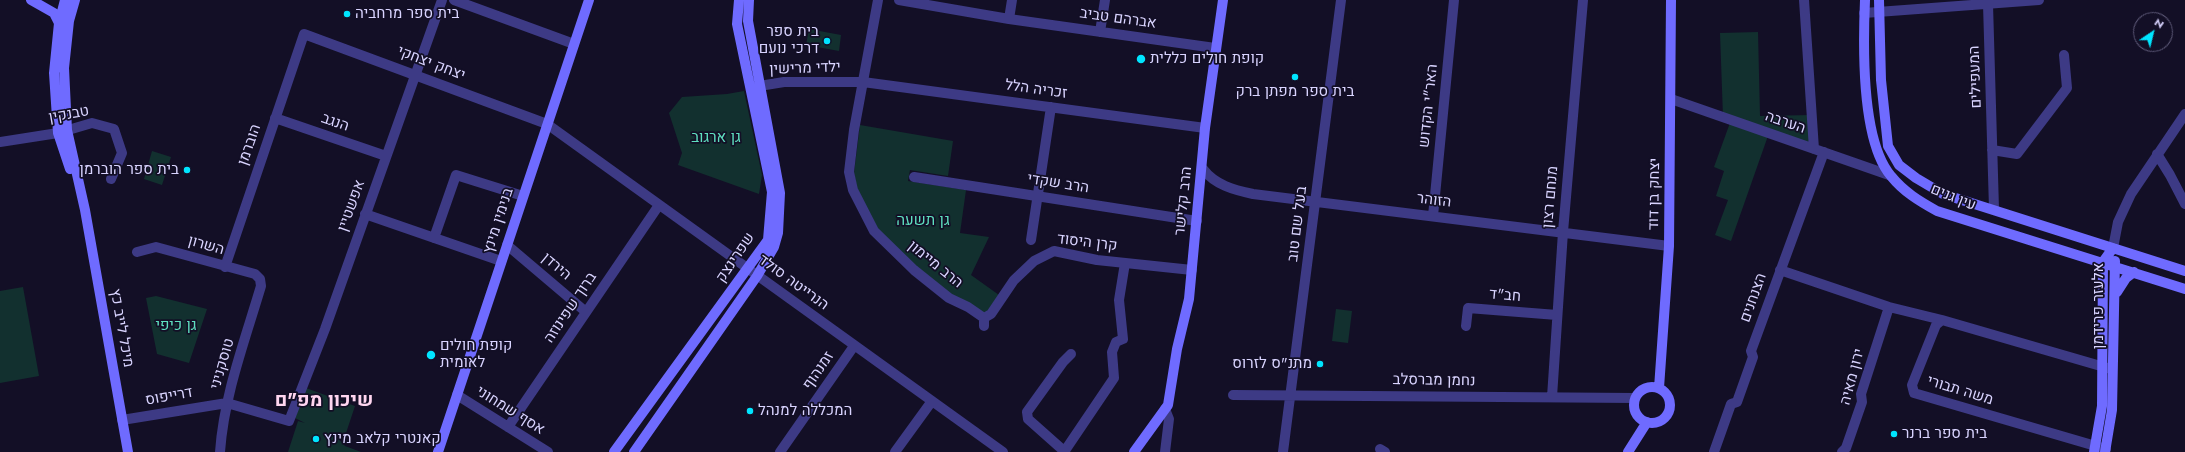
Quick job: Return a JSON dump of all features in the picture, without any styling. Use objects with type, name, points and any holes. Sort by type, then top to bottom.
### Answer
[{"type":"street","points":[[31,0],[54,13],[59,23]]},
{"type":"street","name":"מיכל לייב כץ","points":[[65,0],[59,23],[54,73],[62,131],[85,210],[128,452]]},
{"type":"street","name":"מיכל לייב כץ","points":[[62,131],[64,68],[68,22],[75,0]]},
{"type":"street","name":"אפשטיין","points":[[289,421],[325,328],[442,0]]},
{"type":"street","points":[[454,0],[574,44]]},
{"type":"street","name":"בנימין מינץ","points":[[438,452],[589,0]]},
{"type":"street","name":"שפרינצק","points":[[614,452],[768,240],[772,192],[749,88],[737,24],[739,0]]},
{"type":"street","name":"שפרינצק","points":[[634,452],[757,276],[774,247],[778,232],[780,193],[748,21],[749,0]]},
{"type":"street","name":"הרב מיימון","points":[[878,0],[849,172],[854,190],[874,231],[914,270],[949,298],[968,307],[984,322]]},
{"type":"street","name":"אברהם טביב","points":[[900,0],[1009,19],[1215,48]]},
{"type":"street","points":[[1009,19],[1012,0]]},
{"type":"street","points":[[1100,32],[1105,0]]},
{"type":"street","name":"הרב קלישר","points":[[1167,407],[1177,349],[1189,299],[1203,169],[1205,128],[1222,0]]},
{"type":"street","name":"בעל שם טוב","points":[[1283,452],[1341,0]]},
{"type":"street","name":"האר\"י הקדוש","points":[[1433,216],[1454,0]]},
{"type":"street","name":"מנחם רצון","points":[[1552,397],[1563,232],[1583,0]]},
{"type":"street","name":"יצחק בן דוד","points":[[1659,388],[1669,246],[1671,0]]},
{"type":"street","name":"הצנחנים","points":[[1714,452],[1731,404],[1737,402],[1753,357],[1751,352],[1780,270],[1819,150],[1804,0]]},
{"type":"street","name":"עין גנים","points":[[1865,0],[1864,13],[1870,124],[1875,149],[1890,175],[1909,195],[1937,211],[2117,266],[2185,289]]},
{"type":"street","name":"עין גנים","points":[[1879,0],[1881,80],[1888,146],[1899,165],[1943,194],[2185,271]]},
{"type":"street","points":[[1864,13],[2039,0]]},
{"type":"street","name":"המעפילים","points":[[1988,4],[1994,209]]},
{"type":"street","name":"יצחק יצחקי","points":[[304,34],[547,124]]},
{"type":"street","name":"הוברמן","points":[[225,267],[304,34]]},
{"type":"street","points":[[1992,150],[2017,154],[2067,88],[2064,55]]},
{"type":"street","name":"ילדי מרישין","points":[[749,88],[784,82],[863,82]]},
{"type":"street","name":"זכריה הלל","points":[[863,82],[1205,128]]},
{"type":"street","name":"הערבה","points":[[1671,99],[1890,175]]},
{"type":"street","points":[[1031,240],[1051,107]]},
{"type":"street","points":[[2113,248],[2118,222],[2128,201],[2157,154],[2185,114]]},
{"type":"street","name":"הנגב","points":[[275,118],[386,156]]},
{"type":"street","name":"טבנקין","points":[[0,142],[62,131],[92,123],[114,129],[122,154],[111,179]]},
{"type":"street","name":"הנרייטה סולד","points":[[547,124],[1003,452]]},
{"type":"street","points":[[2157,154],[2170,174],[2185,204]]},
{"type":"street","name":"הזוהר","points":[[1203,169],[1208,176],[1232,190],[1253,194],[1669,246]]},
{"type":"street","points":[[434,238],[456,175],[523,196]]},
{"type":"street","name":"הרב שקדי","points":[[914,177],[1197,220]]},
{"type":"street","name":"ברוך שפינוזה","points":[[508,427],[659,205]]},
{"type":"street","points":[[365,214],[501,261]]},
{"type":"street","name":"הירדן","points":[[507,245],[586,312]]},
{"type":"street","name":"השרון","points":[[137,252],[156,247],[255,274],[260,280],[261,286]]},
{"type":"street","name":"אלעזר פרידמן","points":[[2095,449],[2102,406],[2103,262],[2113,248]]},
{"type":"street","name":"אלעזר פרידמן","points":[[2106,451],[2112,410],[2117,266],[2113,248]]},
{"type":"street","name":"קרן היסוד","points":[[984,322],[1014,280],[1034,261],[1054,252],[1097,260],[1192,270]]},
{"type":"street","points":[[1071,354],[1063,362],[1027,412],[1028,419],[1064,451],[1114,378],[1112,352],[1116,342],[1123,339],[1119,300],[1125,263]]},
{"type":"street","points":[[1780,270],[1889,307],[1942,320],[2113,370]]},
{"type":"street","points":[[2116,294],[2126,278],[2134,272]]},
{"type":"street","name":"טוסקניני","points":[[220,452],[221,432],[227,403],[261,286]]},
{"type":"street","name":"ירון מאיה","points":[[1842,452],[1846,448],[1862,402],[1861,394],[1889,307]]},
{"type":"street","name":"חב\"ד","points":[[1466,326],[1468,308],[1557,315]]},
{"type":"street","name":"משה תבורי","points":[[1942,320],[1936,325],[1912,384],[1914,393],[2095,449],[2106,451]]},
{"type":"street","name":"זמנהוף","points":[[780,452],[854,346]]},
{"type":"street","points":[[1646,388],[1659,388],[1669,399],[1669,411],[1659,421],[1647,422],[1638,416],[1635,410],[1635,398],[1646,388]]},
{"type":"street","name":"נחמן מברסלב","points":[[1233,396],[1291,394],[1635,398]]},
{"type":"street","name":"אסף שמחוני","points":[[456,395],[548,452]]},
{"type":"street","points":[[895,452],[932,401]]},
{"type":"street","name":"דרייפוס","points":[[122,420],[227,403],[289,421]]},
{"type":"street","points":[[1134,452],[1167,407]]},
{"type":"street","points":[[1165,452],[1168,419],[1167,407]]},
{"type":"street","points":[[1628,452],[1647,422]]},
{"type":"green space","points":[[809,29],[841,35],[839,51],[806,45]]},
{"type":"green space","points":[[1758,32],[1760,116],[1812,115],[1814,149],[1769,133],[1731,241],[1715,235],[1728,200],[1716,196],[1724,171],[1714,167],[1731,120],[1723,117],[1720,33]]},
{"type":"green space","name":"גן ארגוב","points":[[744,91],[762,175],[759,194],[678,165],[682,153],[669,113],[682,97],[727,94]]},
{"type":"green space","name":"גן תשעה","points":[[860,125],[953,141],[948,176],[910,170],[908,181],[966,190],[960,233],[989,237],[971,275],[999,295],[985,314],[951,295],[917,269],[877,229],[857,188],[854,173]]},
{"type":"green space","points":[[152,151],[171,157],[162,185],[144,179]]},
{"type":"green space","points":[[23,287],[39,376],[0,383],[0,291]]},
{"type":"green space","name":"גן כיפי","points":[[156,296],[207,309],[189,363],[157,354],[146,298]]},
{"type":"green space","points":[[1336,309],[1352,311],[1348,343],[1332,341]]},
{"type":"green space","points":[[306,388],[355,406],[344,439],[337,437],[345,446],[361,452],[288,452],[298,421],[305,423],[295,418]]},
{"type":"place","name":"בית ספר מרחביה","points":[[347,14]]},
{"type":"place","name":"בית ספר דרכי נועם","points":[[827,41]]},
{"type":"place","name":"קופת חולים כללית","points":[[1141,59]]},
{"type":"place","name":"בית ספר מפתן ברק","points":[[1295,77]]},
{"type":"place","name":"בית ספר הוברמן","points":[[187,170]]},
{"type":"place","name":"קופת חולים לאומית","points":[[431,355]]},
{"type":"place","name":"מתנ\"ס לזרוס","points":[[1320,364]]},
{"type":"place","name":"המכללה למנהל","points":[[750,411]]},
{"type":"place","name":"בית ספר ברנר","points":[[1894,434]]},
{"type":"place","name":"קאנטרי קלאב מינץ","points":[[316,439]]},
{"type":"district","name":"שיכון מפ\"ם","points":[[324,401]]}]
